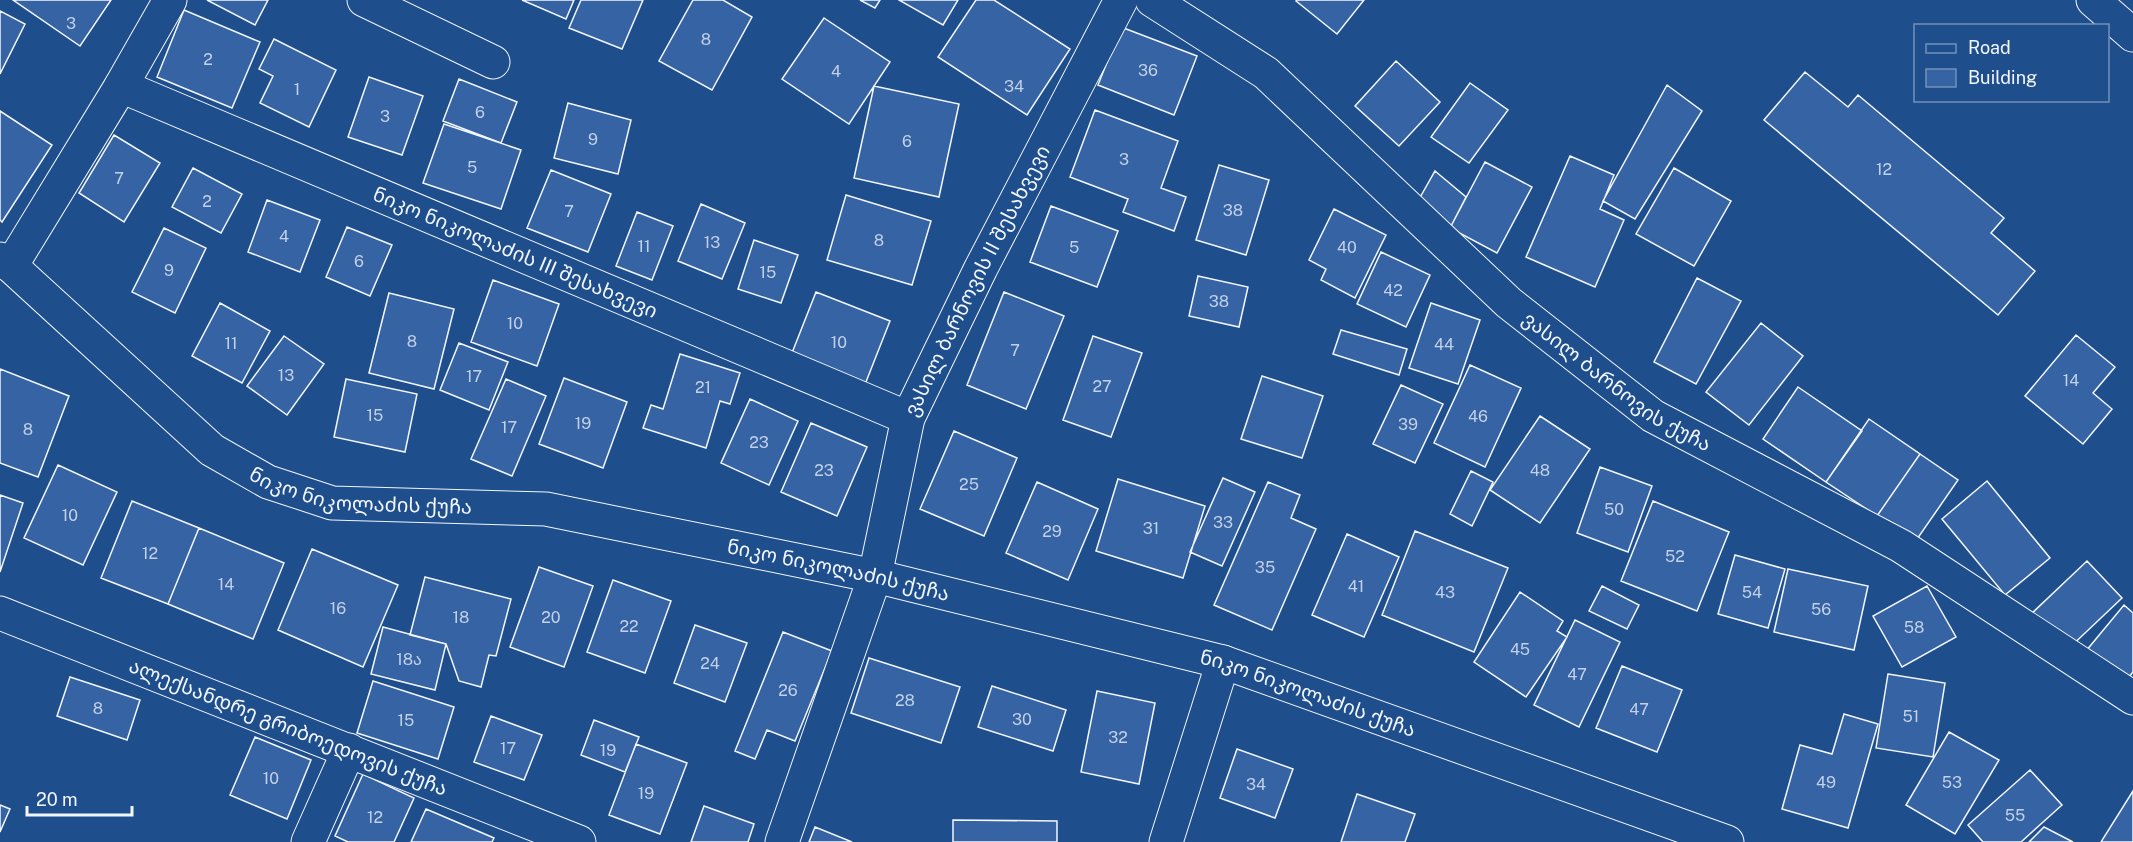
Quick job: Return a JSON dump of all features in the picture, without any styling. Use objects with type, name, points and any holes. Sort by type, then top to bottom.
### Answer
[{"type":"street","points":[[6,263],[121,86],[170,0]]},
{"type":"street","points":[[364,0],[493,62]]},
{"type":"street","name":"ვასილ ბარნოვის II შესახვევი","points":[[782,842],[875,576],[908,418],[981,268],[1121,0]]},
{"type":"street","name":"ვასილ ბარნოვის ქუჩა","points":[[1152,0],[1266,73],[1509,303],[1653,416],[1901,546],[2133,698]]},
{"type":"street","points":[[2093,0],[2133,35]]},
{"type":"street","name":"ნიკო ნიკოლაძის III შესახვევი","points":[[121,86],[908,418]]},
{"type":"street","name":"ნიკო ნიკოლაძის ქუჩა","points":[[6,263],[212,450],[268,482],[332,503],[546,509],[875,576],[1223,662],[1727,842]]},
{"type":"street","name":"ალექსანდრე გრიბოედოვის ქუჩა","points":[[0,613],[579,842]]},
{"type":"street","points":[[1166,842],[1223,662]]},
{"type":"street","points":[[308,842],[349,750]]},
{"type":"building","points":[[13,0],[111,0],[80,46]]},
{"type":"building","points":[[207,0],[268,0],[255,25]]},
{"type":"building","points":[[522,0],[574,0],[566,19]]},
{"type":"building","points":[[581,0],[643,0],[622,49],[569,28]]},
{"type":"building","points":[[693,0],[723,0],[752,17],[712,90],[659,61]]},
{"type":"building","points":[[860,0],[880,0],[875,8]]},
{"type":"building","points":[[899,0],[958,0],[943,25]]},
{"type":"building","points":[[976,0],[994,0],[1070,49],[1027,115],[938,57]]},
{"type":"building","points":[[1297,0],[1364,0],[1337,34]]},
{"type":"building","points":[[184,10],[260,42],[232,108],[157,77]]},
{"type":"building","points":[[0,11],[25,24],[0,74]]},
{"type":"building","points":[[824,18],[890,62],[849,124],[782,79]]},
{"type":"building","points":[[1121,27],[1197,56],[1174,115],[1098,85]]},
{"type":"building","points":[[274,39],[336,70],[309,127],[260,103],[273,76],[259,69]]},
{"type":"building","points":[[1396,61],[1440,102],[1399,146],[1355,106]]},
{"type":"building","points":[[1805,72],[1848,107],[1858,95],[2004,218],[1991,233],[2035,271],[1998,315],[1764,120]]},
{"type":"building","points":[[369,77],[423,96],[402,155],[348,137]]},
{"type":"building","points":[[459,79],[517,102],[501,143],[443,121]]},
{"type":"building","points":[[1470,83],[1508,110],[1469,163],[1431,137]]},
{"type":"building","points":[[1667,85],[1702,111],[1635,219],[1603,201]]},
{"type":"building","points":[[874,86],[959,104],[939,197],[854,178]]},
{"type":"building","points":[[568,103],[631,120],[618,174],[554,158]]},
{"type":"building","points":[[1095,110],[1178,141],[1161,188],[1186,197],[1174,231],[1123,212],[1128,199],[1070,177]]},
{"type":"building","points":[[0,111],[52,145],[2,222],[0,220]]},
{"type":"building","points":[[444,124],[521,150],[501,209],[423,183]]},
{"type":"building","points":[[114,135],[160,163],[124,222],[79,193]]},
{"type":"building","points":[[1570,156],[1614,175],[1600,209],[1624,220],[1595,287],[1526,257]]},
{"type":"building","points":[[1485,162],[1532,187],[1497,253],[1450,228]]},
{"type":"building","points":[[1219,165],[1269,180],[1246,255],[1196,240]]},
{"type":"building","points":[[193,168],[242,194],[221,233],[172,207]]},
{"type":"building","points":[[1674,168],[1731,201],[1694,266],[1636,234]]},
{"type":"building","points":[[551,170],[611,194],[588,252],[527,228]]},
{"type":"building","points":[[1435,171],[1466,197],[1450,228],[1418,201]]},
{"type":"building","points":[[846,195],[931,221],[912,285],[827,260]]},
{"type":"building","points":[[267,200],[320,220],[300,272],[248,252]]},
{"type":"building","points":[[701,204],[745,223],[722,279],[678,261]]},
{"type":"building","points":[[1051,206],[1118,231],[1097,287],[1030,262]]},
{"type":"building","points":[[1334,209],[1386,235],[1355,298],[1321,280],[1326,269],[1309,260]]},
{"type":"building","points":[[637,212],[673,226],[652,280],[616,266]]},
{"type":"building","points":[[347,227],[392,245],[370,296],[326,277]]},
{"type":"building","points":[[164,228],[206,248],[175,313],[132,292]]},
{"type":"building","points":[[754,240],[798,255],[781,303],[738,289]]},
{"type":"building","points":[[1381,252],[1430,275],[1406,327],[1357,304]]},
{"type":"building","points":[[1198,276],[1248,287],[1239,327],[1189,316]]},
{"type":"building","points":[[1697,278],[1741,301],[1696,384],[1654,362]]},
{"type":"building","points":[[493,280],[559,304],[537,366],[471,342]]},
{"type":"building","points":[[816,292],[890,321],[862,392],[788,363]]},
{"type":"building","points":[[1004,292],[1064,316],[1026,409],[967,385]]},
{"type":"building","points":[[389,293],[454,309],[434,389],[369,373]]},
{"type":"building","points":[[220,303],[270,331],[242,383],[192,356]]},
{"type":"building","points":[[1431,303],[1480,320],[1458,384],[1409,368]]},
{"type":"building","points":[[1761,323],[1803,356],[1749,425],[1706,392]]},
{"type":"building","points":[[1341,330],[1407,349],[1399,375],[1333,354]]},
{"type":"building","points":[[2076,335],[2115,367],[2093,393],[2112,409],[2083,444],[2025,396]]},
{"type":"building","points":[[284,336],[324,364],[287,415],[247,386]]},
{"type":"building","points":[[1093,336],[1142,353],[1111,437],[1063,420]]},
{"type":"building","points":[[459,343],[508,362],[489,410],[440,390]]},
{"type":"building","points":[[680,354],[740,373],[730,404],[720,401],[706,448],[643,428],[651,405],[663,409]]},
{"type":"building","points":[[1470,365],[1521,388],[1485,467],[1434,443]]},
{"type":"building","points":[[0,369],[69,396],[38,477],[0,463]]},
{"type":"building","points":[[1262,376],[1323,396],[1302,458],[1241,439]]},
{"type":"building","points":[[564,378],[627,402],[603,468],[539,444]]},
{"type":"building","points":[[346,379],[417,394],[405,452],[334,437]]},
{"type":"building","points":[[506,379],[546,396],[512,476],[471,459]]},
{"type":"building","points":[[1401,385],[1443,404],[1415,463],[1373,444]]},
{"type":"building","points":[[1798,387],[1862,431],[1826,482],[1763,439]]},
{"type":"building","points":[[750,399],[798,421],[769,485],[721,463]]},
{"type":"building","points":[[1540,416],[1590,449],[1540,523],[1490,490]]},
{"type":"building","points":[[1869,419],[1920,454],[1877,516],[1826,482]]},
{"type":"building","points":[[811,423],[867,447],[837,516],[781,492]]},
{"type":"building","points":[[954,431],[1017,458],[984,536],[920,509]]},
{"type":"building","points":[[1920,454],[1958,480],[1915,542],[1877,516]]},
{"type":"building","points":[[58,465],[117,492],[83,565],[24,538]]},
{"type":"building","points":[[1600,467],[1652,486],[1628,552],[1577,533]]},
{"type":"building","points":[[1471,471],[1493,482],[1472,526],[1450,514]]},
{"type":"building","points":[[1223,478],[1255,492],[1222,566],[1190,552]]},
{"type":"building","points":[[1118,479],[1205,506],[1183,578],[1096,551]]},
{"type":"building","points":[[1987,481],[2050,558],[2005,595],[1942,519]]},
{"type":"building","points":[[1037,482],[1098,509],[1068,580],[1006,553]]},
{"type":"building","points":[[1268,482],[1300,495],[1291,518],[1316,529],[1272,630],[1214,605]]},
{"type":"building","points":[[0,495],[23,503],[0,572]]},
{"type":"building","points":[[132,501],[199,528],[168,604],[101,578]]},
{"type":"building","points":[[1653,501],[1729,532],[1697,611],[1621,581]]},
{"type":"building","points":[[199,528],[284,563],[253,639],[168,604]]},
{"type":"building","points":[[1415,531],[1508,568],[1474,652],[1382,615]]},
{"type":"building","points":[[1347,534],[1399,557],[1364,637],[1312,615]]},
{"type":"building","points":[[312,549],[398,585],[363,667],[278,630]]},
{"type":"building","points":[[1735,555],[1785,569],[1768,628],[1718,614]]},
{"type":"building","points":[[2087,561],[2122,598],[2065,652],[2029,616]]},
{"type":"building","points":[[539,567],[593,586],[564,667],[510,647]]},
{"type":"building","points":[[1788,569],[1868,586],[1854,650],[1774,632]]},
{"type":"building","points":[[425,577],[511,599],[496,656],[489,655],[481,687],[459,681],[446,644],[410,635]]},
{"type":"building","points":[[613,580],[671,601],[645,673],[587,652]]},
{"type":"building","points":[[1602,586],[1639,605],[1627,629],[1589,611]]},
{"type":"building","points":[[1927,586],[1956,637],[1902,667],[1873,616]]},
{"type":"building","points":[[1520,592],[1563,621],[1557,631],[1567,637],[1526,697],[1474,662]]},
{"type":"building","points":[[2124,605],[2133,613],[2133,672],[2125,682],[2086,651]]},
{"type":"building","points":[[1575,620],[1620,642],[1579,727],[1534,705]]},
{"type":"building","points":[[695,625],[747,643],[725,702],[674,683]]},
{"type":"building","points":[[383,627],[446,644],[435,690],[371,674]]},
{"type":"building","points":[[783,632],[832,651],[795,741],[767,730],[755,759],[735,751]]},
{"type":"building","points":[[869,658],[960,687],[941,743],[851,713]]},
{"type":"building","points":[[1622,666],[1682,690],[1657,752],[1596,728]]},
{"type":"building","points":[[1888,674],[1945,683],[1933,757],[1876,748]]},
{"type":"building","points":[[70,677],[140,700],[127,740],[57,716]]},
{"type":"building","points":[[373,681],[454,707],[438,759],[357,733]]},
{"type":"building","points":[[992,686],[1066,710],[1053,751],[978,727]]},
{"type":"building","points":[[1097,691],[1155,703],[1139,784],[1081,772]]},
{"type":"building","points":[[1844,714],[1878,724],[1848,828],[1782,809],[1800,745],[1832,754]]},
{"type":"building","points":[[491,716],[542,735],[524,780],[474,762]]},
{"type":"building","points":[[594,720],[639,737],[625,772],[581,755]]},
{"type":"building","points":[[1949,732],[1999,760],[1955,834],[1906,805]]},
{"type":"building","points":[[255,737],[311,760],[287,819],[230,795]]},
{"type":"building","points":[[636,744],[687,763],[660,834],[609,815]]},
{"type":"building","points":[[1237,749],[1293,769],[1275,818],[1220,798]]},
{"type":"building","points":[[2030,770],[2062,805],[2021,842],[1983,842],[1968,825]]},
{"type":"building","points":[[363,774],[414,798],[394,842],[348,842],[335,836]]},
{"type":"building","points":[[2133,791],[2133,842],[2101,842]]},
{"type":"building","points":[[1357,794],[1415,814],[1405,842],[1341,842]]},
{"type":"building","points":[[0,805],[10,809],[0,832]]},
{"type":"building","points":[[704,806],[754,824],[748,842],[691,842]]},
{"type":"building","points":[[426,809],[494,838],[492,842],[411,842]]},
{"type":"building","points":[[953,820],[1057,821],[1057,842],[953,842]]},
{"type":"building","points":[[815,827],[852,842],[809,842]]},
{"type":"building","points":[[2044,827],[2073,842],[2029,842]]}]
